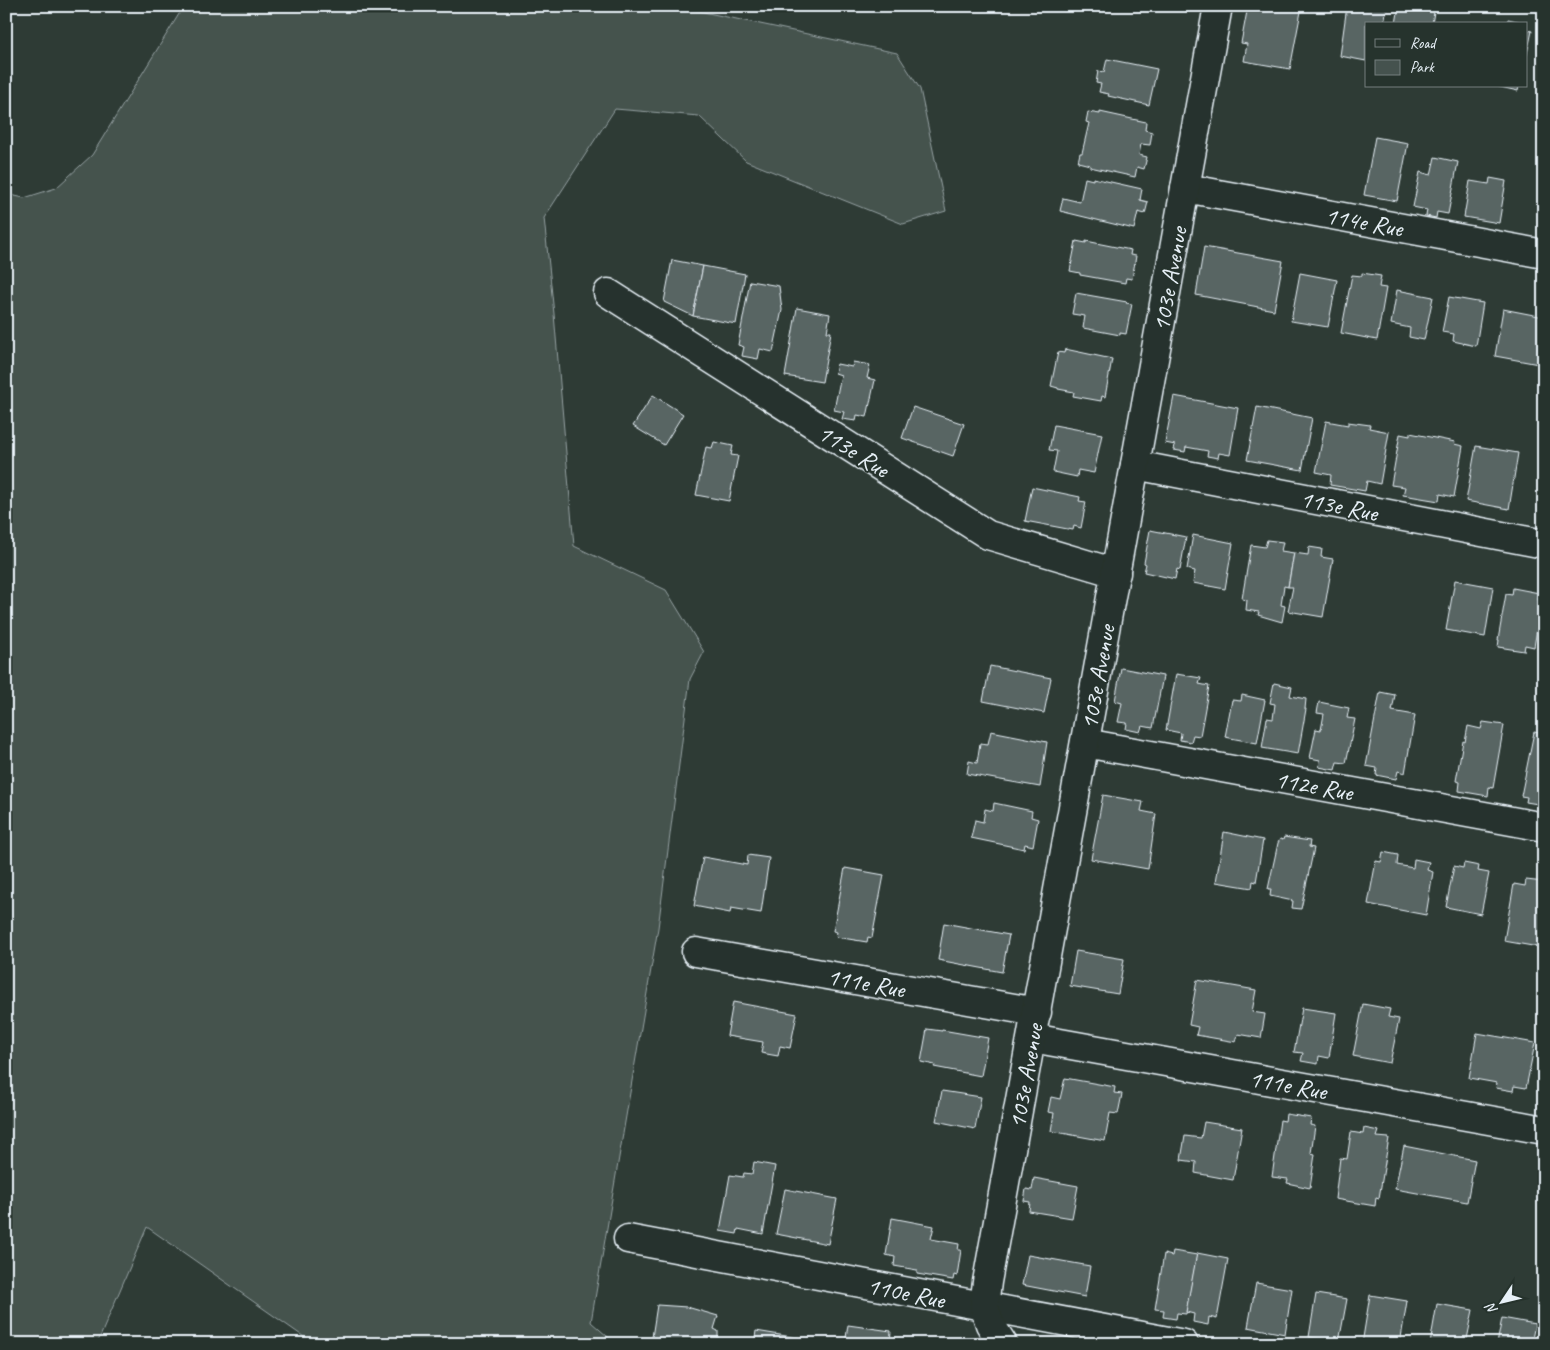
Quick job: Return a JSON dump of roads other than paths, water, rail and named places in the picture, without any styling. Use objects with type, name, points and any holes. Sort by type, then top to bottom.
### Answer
[{"type":"street","name":"103e Avenue","points":[[984,1306],[1218,6]]},
{"type":"street","name":"114e Rue","points":[[1185,188],[1544,254]]},
{"type":"street","name":"113e Rue","points":[[608,293],[988,535],[1116,573]]},
{"type":"street","name":"113e Rue","points":[[1135,465],[1544,544]]},
{"type":"street","name":"112e Rue","points":[[1085,743],[1544,827]]},
{"type":"street","name":"111e Rue","points":[[696,952],[1034,1025],[1544,1130]]},
{"type":"street","name":"110e Rue","points":[[628,1239],[1184,1344]]},
{"type":"street","points":[[984,1306],[990,1324],[1003,1344]]}]
